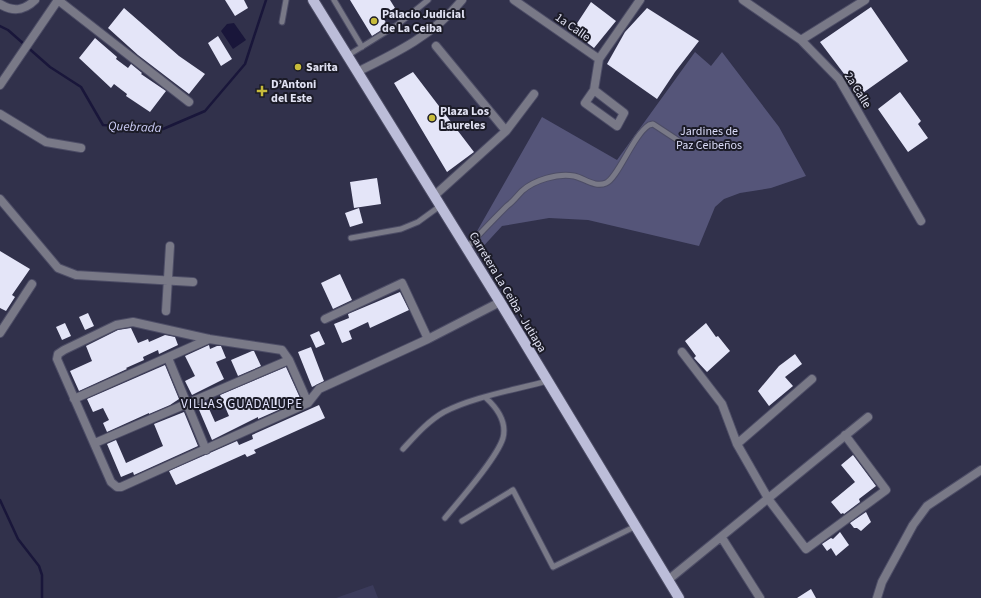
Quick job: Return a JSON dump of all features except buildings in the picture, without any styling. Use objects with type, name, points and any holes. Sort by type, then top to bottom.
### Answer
[{"type":"main road","name":"Carretera La Ceiba - Jutiapa","points":[[313,0],[467,248],[679,598]]},
{"type":"street","points":[[0,4],[15,10],[26,8],[35,0]]},
{"type":"street","points":[[0,83],[24,52],[58,0],[188,102]]},
{"type":"street","points":[[357,72],[398,52],[439,25],[462,0]]},
{"type":"street","name":"1a Calle","points":[[514,0],[599,59]]},
{"type":"street","points":[[594,90],[624,113],[617,126],[585,103],[594,90],[599,59],[640,0]]},
{"type":"street","name":"2a Calle","points":[[743,0],[802,40],[839,79],[921,220]]},
{"type":"street","points":[[802,40],[865,0]]},
{"type":"street","points":[[436,46],[506,131]]},
{"type":"street","points":[[434,196],[506,131],[534,94]]},
{"type":"street","points":[[0,114],[46,142],[81,148]]},
{"type":"street","points":[[0,199],[58,268],[65,272],[76,275],[194,282]]},
{"type":"street","points":[[166,311],[170,246]]},
{"type":"street","points":[[325,319],[402,283],[428,339]]},
{"type":"street","points":[[0,333],[32,284]]},
{"type":"street","points":[[308,402],[289,360],[282,350],[209,339],[133,322],[116,325],[60,351],[58,354],[58,364],[95,443],[111,482],[117,487],[125,486],[206,450],[308,402],[319,389],[428,339],[500,302]]},
{"type":"street","points":[[74,399],[209,339]]},
{"type":"street","points":[[682,352],[722,404],[737,444],[769,500],[806,549],[886,490],[845,436]]},
{"type":"street","points":[[168,358],[206,450]]},
{"type":"street","points":[[95,443],[289,360]]},
{"type":"street","points":[[737,444],[812,379]]},
{"type":"street","points":[[668,580],[769,500],[868,417]]},
{"type":"street","points":[[877,598],[882,582],[913,525],[927,506],[981,470]]},
{"type":"street","points":[[722,538],[760,598]]},
{"type":"lane","points":[[282,22],[286,0]]},
{"type":"lane","points":[[334,0],[362,47]]},
{"type":"lane","points":[[347,56],[397,25],[426,0]]},
{"type":"lane","points":[[467,248],[487,225],[523,190],[534,183],[552,177],[573,176],[598,185],[605,184],[612,179],[626,154],[649,125],[653,124],[685,145]]},
{"type":"lane","points":[[351,238],[401,230],[418,222],[440,206]]},
{"type":"lane","points":[[403,449],[443,412],[466,403],[547,381]]},
{"type":"lane","points":[[445,518],[488,464],[503,438],[503,423],[495,406],[486,398]]},
{"type":"lane","points":[[462,521],[512,490],[553,567],[636,526]]},
{"type":"shaded area","points":[[234,23],[246,40],[233,49],[221,31],[227,24]]},
{"type":"shaded area","points":[[373,585],[378,598],[336,598]]},
{"type":"green space","name":"Jardines de Paz Ceibeños","points":[[695,52],[711,66],[722,52],[779,127],[806,176],[771,188],[740,193],[724,199],[715,207],[699,246],[588,220],[549,218],[502,226],[479,251],[472,240],[542,117],[617,160]]},
{"type":"waterway","name":"Quebrada","points":[[0,26],[8,30],[50,67],[81,87],[103,125],[163,129],[205,111],[245,64],[266,0]]},
{"type":"waterway","name":"Quebrada","points":[[0,500],[18,539],[39,566],[42,575],[42,598]]},
{"type":"place","name":"Palacio Judicial de La Ceiba","points":[[374,21]]},
{"type":"place","name":"Sarita","points":[[298,67]]},
{"type":"place","name":"D’Antoni del Este","points":[[262,91]]},
{"type":"place","name":"Plaza Los Laureles","points":[[432,118]]},
{"type":"district","name":"VILLAS GUADALUPE","points":[[242,403]]}]
